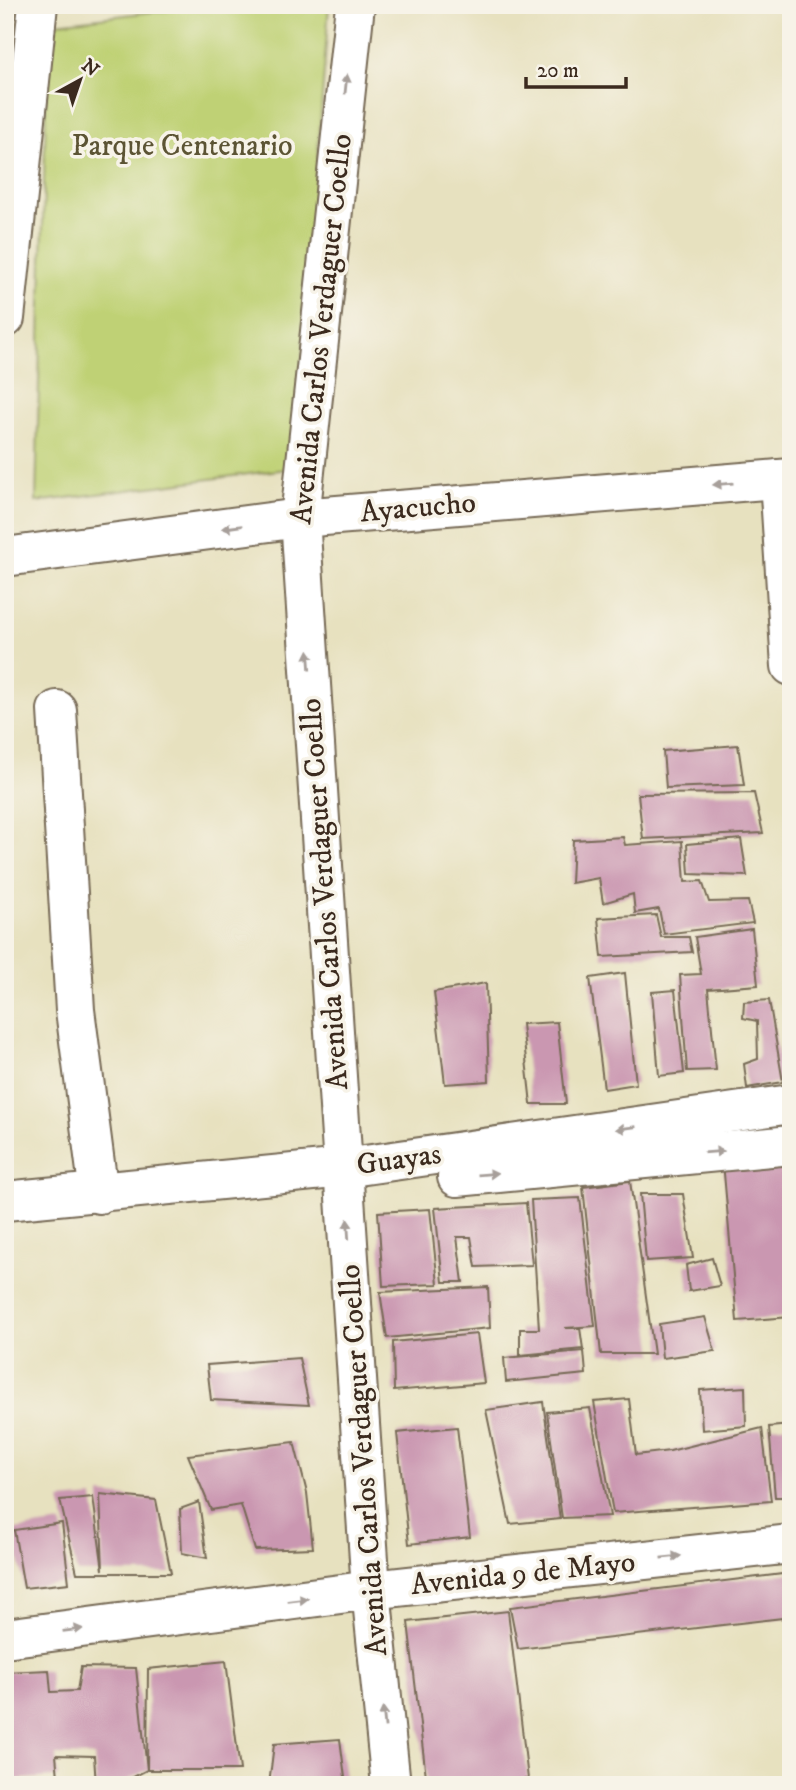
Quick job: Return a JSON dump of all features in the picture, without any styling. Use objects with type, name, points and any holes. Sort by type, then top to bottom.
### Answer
[{"type":"street","points":[[5,318],[38,5]]},
{"type":"street","name":"Avenida Carlos Verdaguer Coello","points":[[355,5],[300,518],[371,1590],[391,1785]]},
{"type":"street","points":[[785,479],[791,666]]},
{"type":"street","name":"Ayacucho","points":[[5,557],[300,518],[785,479]]},
{"type":"street","points":[[57,710],[75,1010],[99,1194]]},
{"type":"street","name":"Guayas","points":[[5,1222],[345,1178],[791,1104]]},
{"type":"street","name":"Guayas","points":[[5,1201],[791,1145]]},
{"type":"street","name":"Avenida 9 de Mayo","points":[[5,1639],[371,1590],[791,1544]]},
{"type":"green space","name":"Parque Centenario","points":[[212,5],[329,5],[294,468],[36,502],[48,24]]},
{"type":"building","points":[[738,745],[744,785],[666,788],[663,751]]},
{"type":"building","points":[[754,793],[763,833],[643,839],[638,794]]},
{"type":"building","points":[[623,837],[625,845],[682,841],[685,882],[702,881],[709,902],[748,901],[753,923],[664,934],[659,909],[635,913],[633,894],[603,903],[599,878],[571,883],[573,840]]},
{"type":"building","points":[[741,839],[747,876],[689,874],[687,844]]},
{"type":"building","points":[[656,915],[661,937],[689,937],[692,952],[602,957],[598,918]]},
{"type":"building","points":[[752,929],[758,985],[708,989],[716,1070],[687,1071],[680,975],[701,974],[695,937]]},
{"type":"building","points":[[625,973],[636,1084],[604,1089],[590,978]]},
{"type":"building","points":[[486,983],[489,1081],[445,1084],[434,992]]},
{"type":"building","points":[[675,990],[684,1073],[659,1076],[652,992]]},
{"type":"building","points":[[769,1000],[783,1082],[747,1088],[744,1064],[758,1059],[757,1021],[743,1018],[744,1002]]},
{"type":"building","points":[[557,1022],[566,1104],[531,1104],[522,1024]]},
{"type":"building","points":[[786,1156],[791,1184],[791,1317],[737,1321],[723,1162]]},
{"type":"building","points":[[630,1181],[654,1354],[601,1354],[583,1187]]},
{"type":"building","points":[[640,1194],[683,1194],[693,1258],[646,1261]]},
{"type":"building","points":[[580,1198],[595,1326],[565,1328],[580,1328],[583,1349],[520,1355],[520,1329],[539,1329],[531,1200]]},
{"type":"building","points":[[526,1203],[532,1265],[476,1267],[471,1237],[457,1237],[463,1282],[443,1282],[435,1208]]},
{"type":"building","points":[[430,1209],[438,1284],[383,1286],[378,1212]]},
{"type":"building","points":[[712,1258],[720,1286],[689,1291],[686,1265]]},
{"type":"building","points":[[488,1287],[490,1328],[387,1338],[380,1292]]},
{"type":"building","points":[[705,1317],[715,1351],[662,1358],[659,1324]]},
{"type":"building","points":[[477,1334],[484,1383],[394,1391],[393,1342]]},
{"type":"building","points":[[584,1351],[586,1374],[506,1382],[504,1358]]},
{"type":"building","points":[[299,1358],[309,1405],[211,1400],[207,1365]]},
{"type":"building","points":[[745,1387],[746,1426],[702,1430],[700,1390]]},
{"type":"building","points":[[629,1399],[636,1455],[670,1451],[762,1428],[771,1501],[613,1513],[594,1402]]},
{"type":"building","points":[[543,1402],[560,1519],[510,1524],[486,1410]]},
{"type":"building","points":[[590,1408],[610,1516],[562,1518],[547,1412]]},
{"type":"building","points":[[791,1425],[791,1497],[775,1497],[769,1427]]},
{"type":"building","points":[[457,1427],[470,1537],[409,1544],[397,1433]]},
{"type":"building","points":[[294,1442],[307,1493],[313,1548],[255,1550],[241,1505],[211,1510],[188,1455]]},
{"type":"building","points":[[100,1494],[156,1500],[171,1573],[77,1573],[60,1500],[93,1497],[103,1570]]},
{"type":"building","points":[[199,1502],[207,1558],[182,1553],[180,1509]]},
{"type":"building","points":[[62,1523],[69,1583],[24,1588],[14,1530]]},
{"type":"building","points":[[791,1573],[791,1617],[518,1649],[510,1607]]},
{"type":"building","points":[[508,1611],[528,1779],[475,1785],[427,1785],[408,1622]]},
{"type":"building","points":[[226,1661],[240,1770],[147,1770],[148,1669]]},
{"type":"building","points":[[81,1667],[136,1668],[147,1770],[118,1785],[96,1785],[94,1756],[56,1755],[58,1777],[8,1780],[5,1751],[5,1672],[49,1670],[51,1692],[77,1691]]},
{"type":"building","points":[[340,1739],[346,1785],[269,1785],[274,1744]]}]
